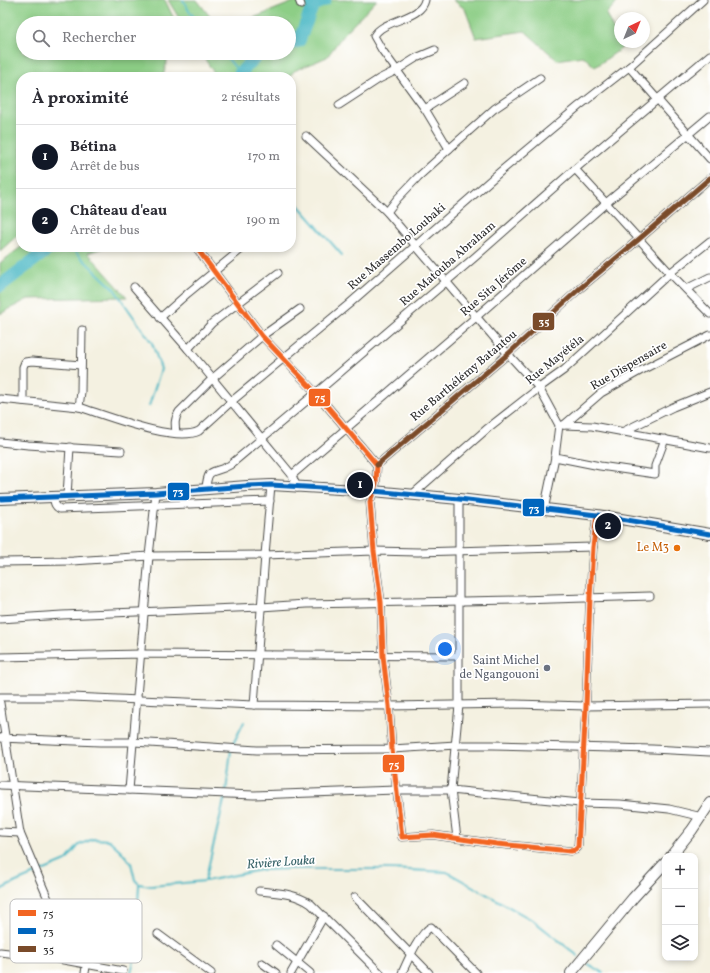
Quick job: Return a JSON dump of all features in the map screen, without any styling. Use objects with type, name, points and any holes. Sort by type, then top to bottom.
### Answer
[{"type":"street","points":[[426,0],[425,4],[418,10],[383,27],[374,36],[382,50],[425,109],[448,149]]},
{"type":"street","name":"Rue Massembo Loubaki","points":[[0,399],[79,408],[138,427],[189,434],[199,431],[232,401],[416,246],[448,216],[573,111],[629,68],[703,0]]},
{"type":"street","points":[[339,104],[416,58],[435,50]]},
{"type":"street","name":"Rue Matouba Abraham","points":[[206,488],[207,476],[210,472],[220,470],[230,465],[316,394],[446,281],[476,257],[574,169],[710,55]]},
{"type":"street","points":[[629,68],[710,159]]},
{"type":"street","points":[[387,212],[413,183],[448,149],[494,109],[540,78]]},
{"type":"street","points":[[425,109],[465,83]]},
{"type":"street","name":"Rue Sita Jérôme","points":[[292,475],[605,204],[710,116]]},
{"type":"street","points":[[306,136],[387,212],[538,388],[561,425],[544,510]]},
{"type":"street","points":[[574,169],[638,240],[710,314]]},
{"type":"street","name":"Rue Barthélémy Batantou","points":[[377,465],[508,354],[578,290],[710,178]]},
{"type":"street","name":"Rue Mayétéla","points":[[413,494],[488,428],[538,388],[564,370],[670,273],[710,241]]},
{"type":"street","points":[[200,252],[262,336],[284,358],[377,465],[376,483],[370,502],[374,551],[381,602],[383,656],[390,706],[392,749],[402,837],[433,835],[524,847],[571,851],[576,850],[578,846],[586,706],[593,547],[597,516]]},
{"type":"street","points":[[160,318],[238,252]]},
{"type":"street","points":[[188,349],[212,324],[278,273]]},
{"type":"street","points":[[686,289],[710,276]]},
{"type":"street","points":[[134,287],[232,401],[292,475],[297,488]]},
{"type":"street","points":[[176,433],[176,416],[212,379],[262,336],[300,309]]},
{"type":"street","points":[[79,408],[81,392],[82,330]]},
{"type":"street","name":"Rue Dispensaire","points":[[561,425],[601,393],[640,370],[710,335]]},
{"type":"street","points":[[23,401],[25,362],[32,361],[81,364]]},
{"type":"street","points":[[622,432],[673,407],[710,392]]},
{"type":"street","points":[[561,425],[592,426],[710,448]]},
{"type":"street","points":[[555,457],[600,466],[655,474],[655,466],[665,439]]},
{"type":"street","points":[[0,442],[121,451]]},
{"type":"street","points":[[70,447],[70,496],[74,509]]},
{"type":"street","points":[[254,705],[271,486]]},
{"type":"street","points":[[0,499],[156,493],[206,488],[271,486],[373,491],[459,499],[597,516],[710,534]]},
{"type":"street","points":[[129,790],[149,556],[156,493]]},
{"type":"street","points":[[111,508],[112,495]]},
{"type":"street","points":[[54,496],[54,504],[60,509],[270,501]]},
{"type":"street","points":[[457,838],[452,790],[459,705],[459,499]]},
{"type":"street","points":[[0,562],[73,561],[149,556],[265,555],[374,551],[418,552],[593,547]]},
{"type":"street","points":[[0,619],[306,604],[459,602],[650,596]]},
{"type":"street","points":[[0,657],[141,654],[458,656]]},
{"type":"street","points":[[0,697],[72,697],[254,705],[390,706],[515,704],[586,706],[710,704]]},
{"type":"street","points":[[0,703],[2,738],[20,833],[48,899]]},
{"type":"street","points":[[2,738],[134,742],[257,750],[392,749],[456,745],[583,747],[710,752]]},
{"type":"street","points":[[0,786],[254,795],[396,790],[452,790],[580,803],[620,804],[669,809],[702,817]]},
{"type":"street","points":[[672,853],[702,817],[710,803]]},
{"type":"street","points":[[0,832],[20,833]]},
{"type":"street","points":[[571,973],[628,904],[662,866]]},
{"type":"street","points":[[259,891],[288,893],[303,898],[324,916],[380,973]]},
{"type":"street","points":[[355,897],[429,973]]},
{"type":"street","points":[[290,973],[324,916]]},
{"type":"street","points":[[402,973],[411,954],[426,930],[431,927],[476,973]]},
{"type":"street","points":[[158,934],[211,973]]},
{"type":"street","points":[[276,945],[310,973]]},
{"type":"street","points":[[0,952],[10,953]]},
{"type":"street","points":[[77,963],[123,971]]},
{"type":"street","points":[[262,963],[276,973]]},
{"type":"street","points":[[85,973],[87,965]]},
{"type":"green space","points":[[0,0],[165,0],[173,16],[16,16],[16,60],[167,60],[164,72],[16,72],[16,237],[0,251]]},
{"type":"green space","points":[[168,0],[197,0],[210,16],[178,16]]},
{"type":"green space","points":[[298,0],[377,0],[343,35],[327,57],[293,72],[213,72],[206,60],[296,60],[296,16],[258,16]]},
{"type":"green space","points":[[453,0],[618,0],[606,14],[614,31],[614,48],[622,48],[595,67],[583,56],[557,60],[525,31],[476,38],[465,9]]},
{"type":"green space","points":[[16,251],[91,252],[88,253],[127,297],[28,299],[0,314],[0,263]]},
{"type":"waterway","points":[[183,0],[193,16]]},
{"type":"waterway","points":[[296,42],[299,41],[313,5],[325,0]]},
{"type":"waterway","points":[[229,60],[239,72]]},
{"type":"waterway","points":[[241,72],[253,60]]},
{"type":"waterway","points":[[296,203],[342,255]]},
{"type":"waterway","points":[[0,286],[44,252]]},
{"type":"waterway","points":[[75,252],[114,289],[152,343],[161,369],[149,406]]},
{"type":"waterway","points":[[232,746],[244,722]]},
{"type":"waterway","points":[[226,792],[231,750]]},
{"type":"waterway","points":[[205,881],[225,796]]},
{"type":"waterway","name":"Rivière Louka","points":[[0,890],[66,861],[79,845],[93,839],[109,840],[131,863],[135,880],[139,884],[151,886],[205,881],[261,870],[390,869],[447,872],[534,921],[578,956]]},
{"type":"waterway","points":[[138,899],[139,885]]},
{"type":"waterway","points":[[131,973],[134,963]]},
{"type":"waterway","name":"Rivière Louka","points":[[588,964],[603,973]]},
{"type":"transit line","name":"35","points":[[377,465],[508,354],[578,290],[710,178]]},
{"type":"transit line","name":"75","points":[[200,252],[262,336],[316,393],[377,465],[376,483],[370,502],[374,551],[381,602],[383,656],[402,837],[433,835],[497,844],[571,851],[578,847],[586,706],[590,597],[593,547],[597,515]]},
{"type":"transit line","name":"73","points":[[0,499],[156,493],[271,485],[373,491],[459,499],[597,515],[710,534]]},
{"type":"place","name":"Bétina","points":[[360,485]]},
{"type":"place","name":"Château d'eau","points":[[608,526]]},
{"type":"place","name":"Le M3","points":[[677,548]]},
{"type":"place","name":"Saint Michel de Ngangouoni","points":[[547,668]]}]
